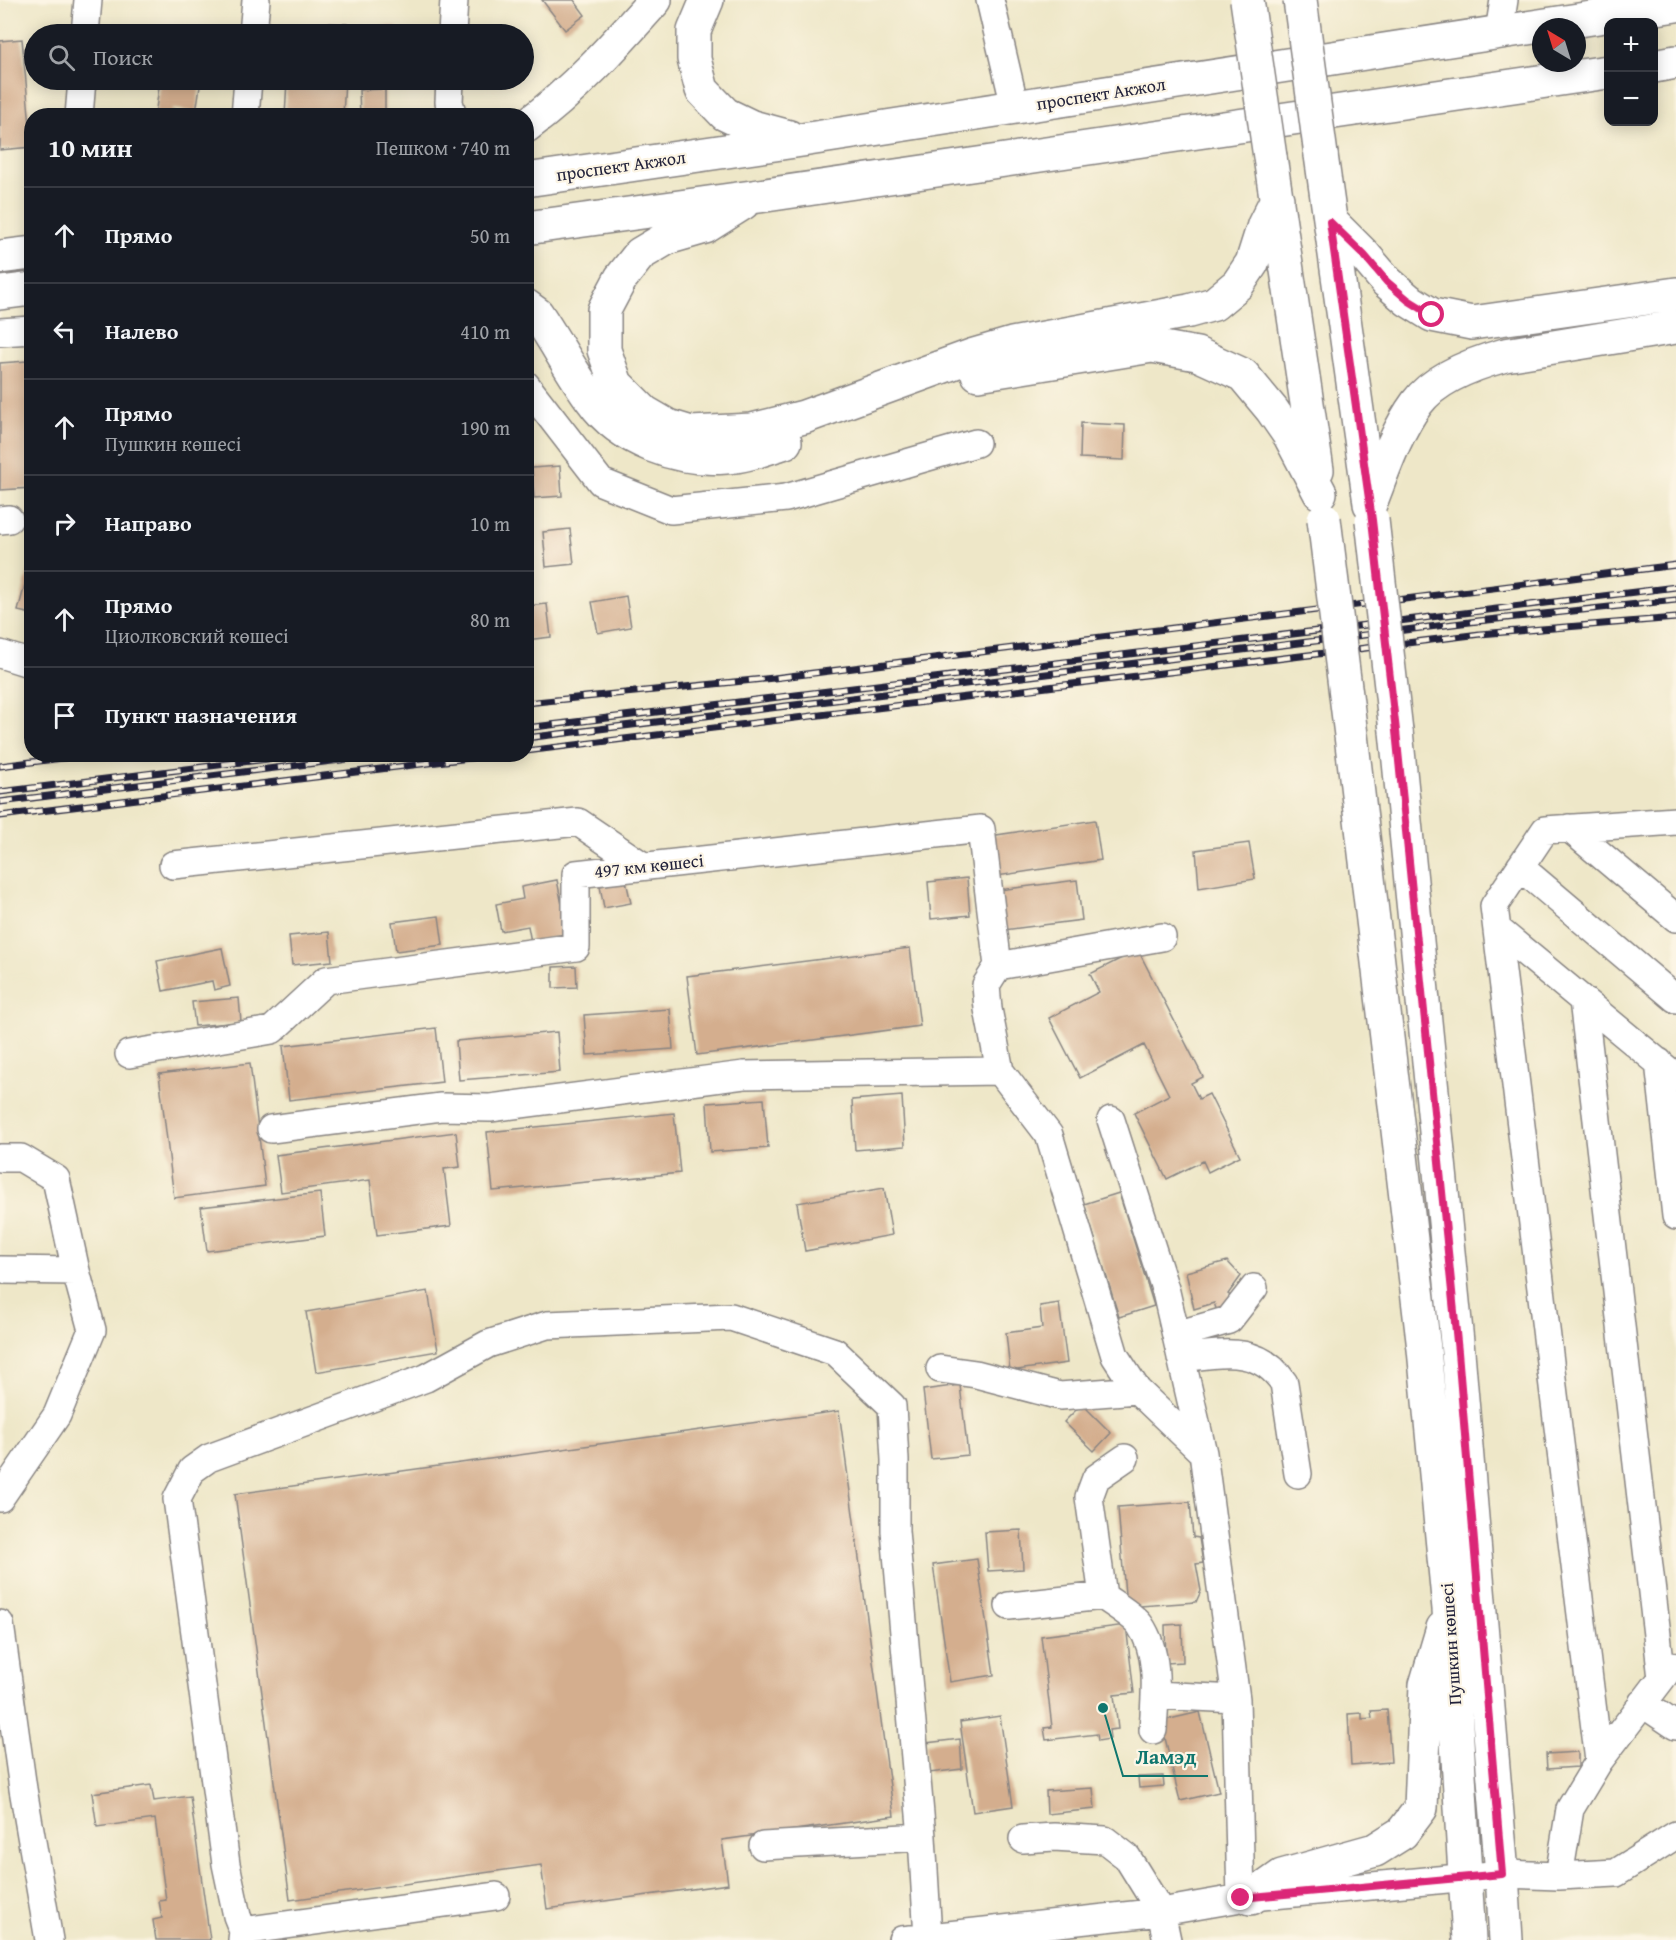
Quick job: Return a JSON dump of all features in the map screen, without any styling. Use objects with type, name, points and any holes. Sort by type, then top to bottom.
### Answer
[{"type":"main road","points":[[534,120],[554,106],[596,66],[655,0]]},
{"type":"main road","points":[[707,0],[694,31],[694,59],[702,90],[725,114],[752,127],[802,140]]},
{"type":"main road","name":"Пушкин көшесі","points":[[1247,0],[1322,506],[1424,1349],[1449,1609],[1469,1940]]},
{"type":"main road","name":"Пушкин көшесі","points":[[1300,0],[1371,512],[1396,731],[1458,1352],[1506,1940]]},
{"type":"main road","name":"проспект Акжол","points":[[534,179],[802,140],[1676,5]]},
{"type":"main road","points":[[1658,65],[1676,62]]},
{"type":"main road","points":[[534,227],[1604,73]]},
{"type":"main road","points":[[752,197],[705,227],[668,238],[640,254],[621,278],[604,310],[603,350],[616,384],[644,412],[668,426],[691,433],[752,430],[804,417],[983,352],[1214,304],[1238,284],[1252,263],[1264,225],[1276,199]]},
{"type":"main road","points":[[1330,222],[1364,255],[1387,282],[1408,300],[1432,315],[1472,323],[1676,294]]},
{"type":"main road","points":[[0,257],[24,254]]},
{"type":"main road","points":[[0,293],[24,290]]},
{"type":"main road","points":[[534,312],[592,402],[620,430],[657,447],[690,456],[728,458],[795,439],[983,372],[1152,346],[1197,354],[1243,375],[1272,410],[1290,436],[1322,506]]},
{"type":"main road","points":[[1371,512],[1390,454],[1418,402],[1447,378],[1484,361],[1505,355],[1676,327]]},
{"type":"main road","points":[[1246,1898],[1282,1876],[1376,1850],[1402,1833],[1421,1808],[1426,1684],[1449,1609]]},
{"type":"street","points":[[86,24],[88,0]]},
{"type":"street","points":[[254,24],[256,0]]},
{"type":"street","points":[[453,24],[454,0]]},
{"type":"street","points":[[990,0],[1015,107]]},
{"type":"street","points":[[1499,32],[1504,0]]},
{"type":"street","points":[[80,108],[81,90]]},
{"type":"street","points":[[246,108],[247,90]]},
{"type":"street","points":[[450,90],[451,108]]},
{"type":"street","points":[[0,332],[24,330]]},
{"type":"street","points":[[534,395],[601,482],[670,510],[786,498],[976,443]]},
{"type":"street","points":[[0,654],[24,662]]},
{"type":"street","points":[[173,865],[578,822],[643,866]]},
{"type":"street","points":[[1599,1761],[1494,906],[1545,830],[1670,826]]},
{"type":"street","points":[[1569,828],[1676,918]]},
{"type":"street","name":"497 км көшесі","points":[[129,1054],[272,1030],[326,980],[576,946],[576,874],[981,829],[998,966]]},
{"type":"street","points":[[1520,867],[1676,999]]},
{"type":"street","points":[[1497,929],[1667,1070],[1676,1216]]},
{"type":"street","points":[[1162,937],[998,966],[986,985],[988,1009],[1000,1071],[1049,1135],[1115,1356],[1137,1390],[1203,1453]]},
{"type":"street","points":[[1559,1876],[1570,1809],[1599,1761],[1669,1668],[1583,1000]]},
{"type":"street","points":[[271,1129],[441,1107],[490,1108],[744,1075],[1000,1071]]},
{"type":"street","points":[[1111,1120],[1166,1292],[1203,1453],[1236,1699],[1246,1898]]},
{"type":"street","points":[[0,1158],[21,1158],[56,1179],[76,1271],[92,1330],[57,1415],[0,1498]]},
{"type":"street","points":[[0,1269],[76,1271]]},
{"type":"street","points":[[1179,1346],[1229,1320],[1254,1288]]},
{"type":"street","points":[[496,1896],[243,1936],[226,1864],[177,1499],[192,1470],[209,1458],[426,1378],[488,1344],[547,1324],[731,1317],[836,1352],[892,1406],[896,1460],[895,1531],[922,1836],[915,1939],[1161,1912],[1246,1898],[1502,1874],[1559,1876],[1616,1873],[1676,1835]]},
{"type":"street","points":[[1179,1346],[1254,1357],[1276,1371],[1284,1383],[1298,1474]]},
{"type":"street","points":[[940,1369],[976,1374],[1060,1396],[1137,1390]]},
{"type":"street","points":[[1103,1596],[1089,1497],[1096,1478],[1125,1458]]},
{"type":"street","points":[[1009,1606],[1103,1596],[1139,1623],[1153,1652],[1155,1695],[1153,1730]]},
{"type":"street","points":[[0,1631],[23,1790],[49,1940]]},
{"type":"street","points":[[1155,1695],[1236,1699]]},
{"type":"street","points":[[1642,1703],[1676,1726]]},
{"type":"street","points":[[763,1846],[922,1836]]},
{"type":"street","points":[[1023,1839],[1054,1837],[1105,1840],[1127,1857],[1161,1912],[1167,1940]]},
{"type":"building","points":[[542,0],[574,0],[585,15],[565,30]]},
{"type":"building","points":[[22,39],[24,90],[27,90],[28,108],[24,108],[24,148],[0,150],[0,41]]},
{"type":"building","points":[[159,90],[199,90],[197,108],[156,108]]},
{"type":"building","points":[[286,90],[344,90],[343,108],[285,108]]},
{"type":"building","points":[[359,90],[385,90],[385,108],[360,108]]},
{"type":"building","points":[[24,361],[24,488],[0,490],[0,363]]},
{"type":"building","points":[[1081,423],[1125,425],[1124,460],[1080,458]]},
{"type":"building","points":[[560,466],[562,496],[534,498],[534,468]]},
{"type":"building","points":[[570,529],[574,564],[546,567],[543,532]]},
{"type":"building","points":[[24,588],[24,612],[18,611]]},
{"type":"building","points":[[626,596],[631,627],[598,633],[592,602]]},
{"type":"building","points":[[547,604],[551,637],[534,639],[534,605]]},
{"type":"building","points":[[1095,820],[1101,860],[997,876],[990,836]]},
{"type":"building","points":[[1249,843],[1255,879],[1199,888],[1196,850]]},
{"type":"building","points":[[967,878],[970,915],[931,919],[928,882]]},
{"type":"building","points":[[557,880],[568,935],[531,942],[528,926],[501,931],[496,904],[523,899],[521,887]]},
{"type":"building","points":[[1077,880],[1082,920],[1004,930],[999,890]]},
{"type":"building","points":[[626,881],[631,903],[604,908],[600,886]]},
{"type":"building","points":[[439,916],[443,945],[396,951],[392,922]]},
{"type":"building","points":[[329,932],[332,961],[292,965],[289,936]]},
{"type":"building","points":[[222,948],[230,986],[214,990],[212,981],[163,991],[157,961]]},
{"type":"building","points":[[910,948],[920,1026],[697,1055],[687,976]]},
{"type":"building","points":[[1138,950],[1203,1077],[1191,1083],[1199,1099],[1209,1094],[1240,1156],[1208,1172],[1203,1161],[1167,1179],[1134,1113],[1169,1095],[1144,1045],[1080,1078],[1049,1018],[1099,992],[1090,974]]},
{"type":"building","points":[[576,966],[577,987],[553,988],[553,967]]},
{"type":"building","points":[[239,998],[241,1022],[195,1026],[192,1002]]},
{"type":"building","points":[[670,1009],[673,1049],[587,1055],[584,1015]]},
{"type":"building","points":[[436,1028],[442,1082],[289,1100],[283,1046]]},
{"type":"building","points":[[557,1032],[560,1072],[459,1080],[456,1041]]},
{"type":"building","points":[[250,1063],[265,1186],[174,1198],[159,1074]]},
{"type":"building","points":[[902,1096],[905,1146],[855,1150],[852,1100]]},
{"type":"building","points":[[764,1099],[768,1148],[710,1152],[707,1103]]},
{"type":"building","points":[[674,1113],[680,1173],[493,1191],[487,1132]]},
{"type":"building","points":[[456,1132],[460,1167],[444,1169],[451,1226],[377,1235],[370,1180],[281,1192],[276,1155]]},
{"type":"building","points":[[884,1188],[892,1235],[805,1251],[797,1203]]},
{"type":"building","points":[[320,1193],[325,1236],[207,1251],[201,1207]]},
{"type":"building","points":[[1119,1193],[1154,1306],[1119,1317],[1084,1204]]},
{"type":"building","points":[[1227,1261],[1241,1276],[1228,1294],[1237,1301],[1217,1311],[1214,1303],[1194,1309],[1186,1272]]},
{"type":"building","points":[[428,1291],[438,1351],[316,1372],[306,1312]]},
{"type":"building","points":[[1059,1303],[1067,1363],[1010,1371],[1006,1333],[1042,1328],[1040,1306]]},
{"type":"building","points":[[960,1385],[968,1455],[931,1459],[923,1390]]},
{"type":"building","points":[[1082,1404],[1111,1433],[1094,1451],[1064,1422]]},
{"type":"building","points":[[839,1411],[894,1816],[722,1840],[728,1884],[547,1909],[541,1865],[290,1900],[235,1494]]},
{"type":"building","points":[[1190,1502],[1193,1537],[1199,1538],[1203,1563],[1196,1564],[1201,1591],[1196,1602],[1126,1607],[1118,1507]]},
{"type":"building","points":[[1021,1530],[1023,1569],[988,1571],[985,1532]]},
{"type":"building","points":[[977,1559],[994,1675],[950,1682],[933,1565]]},
{"type":"building","points":[[1182,1624],[1183,1662],[1166,1663],[1165,1625]]},
{"type":"building","points":[[1126,1625],[1134,1693],[1114,1695],[1118,1729],[1109,1730],[1110,1739],[1098,1741],[1097,1734],[1046,1740],[1044,1728],[1052,1727],[1041,1636]]},
{"type":"building","points":[[1387,1710],[1391,1762],[1351,1765],[1348,1714],[1362,1713],[1362,1719],[1372,1718],[1371,1711]]},
{"type":"building","points":[[1200,1712],[1219,1792],[1180,1801],[1161,1721]]},
{"type":"building","points":[[1000,1716],[1013,1806],[973,1812],[960,1722]]},
{"type":"building","points":[[960,1739],[962,1769],[929,1773],[926,1743]]},
{"type":"building","points":[[1578,1752],[1578,1767],[1547,1769],[1546,1754]]},
{"type":"building","points":[[1163,1776],[1164,1786],[1139,1788],[1138,1777]]},
{"type":"building","points":[[151,1785],[154,1801],[190,1796],[210,1940],[156,1940],[153,1920],[162,1918],[159,1901],[166,1900],[155,1819],[97,1827],[92,1793]]},
{"type":"building","points":[[1093,1788],[1095,1809],[1047,1814],[1046,1791]]},
{"type":"railway","points":[[534,702],[774,678],[1676,565]]},
{"type":"railway","points":[[534,727],[1676,587]]},
{"type":"railway","points":[[534,737],[1478,621],[1676,600]]},
{"type":"railway","points":[[534,750],[1480,634],[1676,618]]},
{"type":"railway","points":[[0,766],[31,762]]},
{"type":"railway","points":[[0,792],[242,762]]},
{"type":"railway","points":[[0,802],[324,762]]},
{"type":"railway","points":[[0,816],[437,762]]},
{"type":"place","name":"Ламэд","points":[[1103,1708]]},
{"type":"route","points":[[1241,1898],[1502,1874],[1458,1352],[1396,731],[1372,520],[1330,222],[1397,292],[1432,315]]}]
